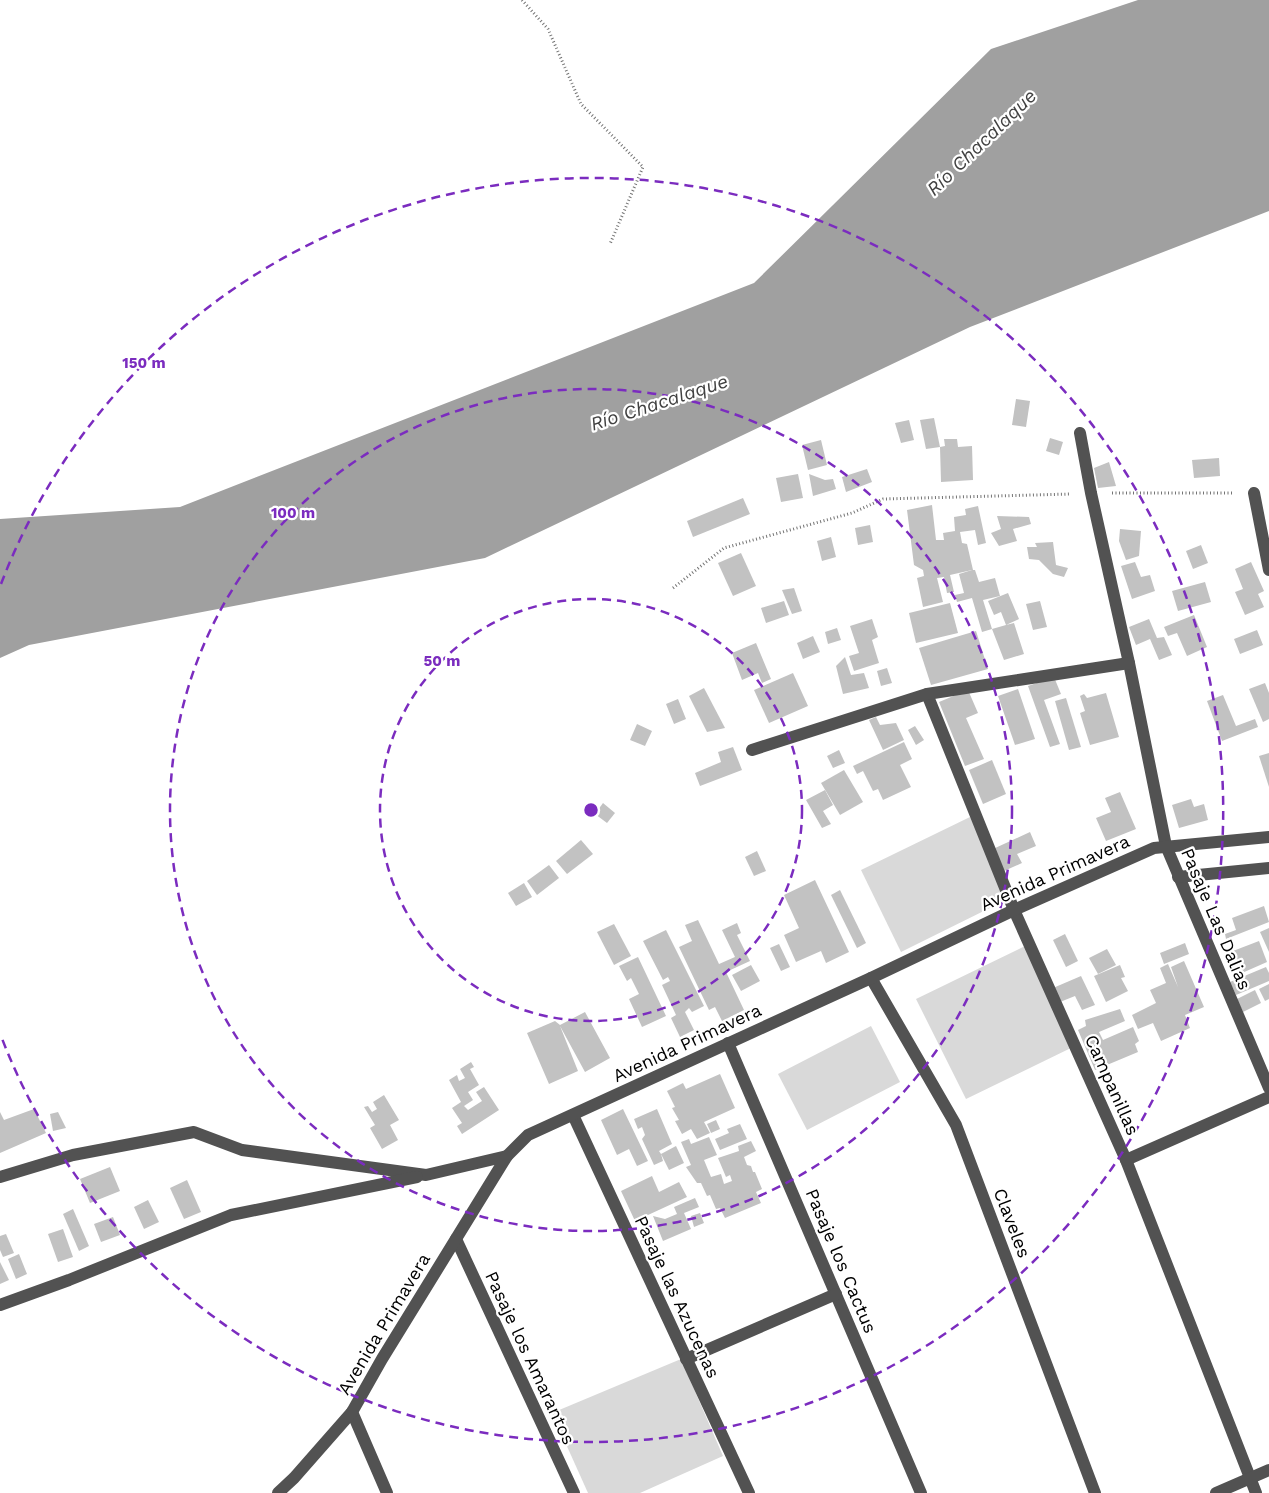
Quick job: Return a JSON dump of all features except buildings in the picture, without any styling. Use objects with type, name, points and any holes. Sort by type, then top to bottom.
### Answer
[{"type":"street","name":"Pasaje Las Dalias","points":[[1080,433],[1166,846],[1269,1088]]},
{"type":"street","points":[[1254,493],[1269,570]]},
{"type":"street","points":[[752,750],[926,694],[1129,663]]},
{"type":"street","name":"Campanillas","points":[[926,694],[1014,910],[1126,1160],[1256,1493]]},
{"type":"street","name":"Avenida Primavera","points":[[278,1493],[294,1478],[352,1412],[507,1156],[528,1136],[1014,910],[1154,848],[1269,837]]},
{"type":"street","points":[[1178,877],[1269,868]]},
{"type":"street","name":"Claveles","points":[[871,978],[956,1125],[1095,1493]]},
{"type":"street","name":"Pasaje los Cactus","points":[[728,1043],[921,1493]]},
{"type":"street","points":[[1126,1160],[1269,1096]]},
{"type":"street","name":"Pasaje las Azucenas","points":[[572,1115],[749,1493]]},
{"type":"street","points":[[0,1177],[72,1155],[194,1132],[242,1150],[426,1175]]},
{"type":"street","points":[[0,1305],[69,1280],[231,1215],[426,1175],[507,1156]]},
{"type":"street","name":"Pasaje los Amarantos","points":[[456,1238],[574,1493]]},
{"type":"street","points":[[686,1359],[836,1294]]},
{"type":"street","points":[[352,1412],[387,1493]]},
{"type":"street","points":[[1216,1493],[1269,1470]]},
{"type":"path","points":[[522,0],[548,29],[581,104],[643,167],[610,244]]},
{"type":"path","points":[[673,588],[724,548],[852,513],[883,499],[1091,493],[1254,493]]},
{"type":"shaded area","points":[[970,817],[1010,898],[901,952],[861,870]]},
{"type":"shaded area","points":[[1025,946],[1075,1046],[966,1099],[916,999]]},
{"type":"shaded area","points":[[871,1026],[900,1082],[807,1130],[778,1074]]},
{"type":"shaded area","points":[[681,1359],[723,1456],[640,1493],[588,1493],[552,1413]]},
{"type":"water","name":"Río Chacalaque","points":[[1138,0],[1269,0],[1269,211],[970,327],[485,558],[29,645],[0,658],[0,519],[180,507],[754,283],[991,49]]}]
